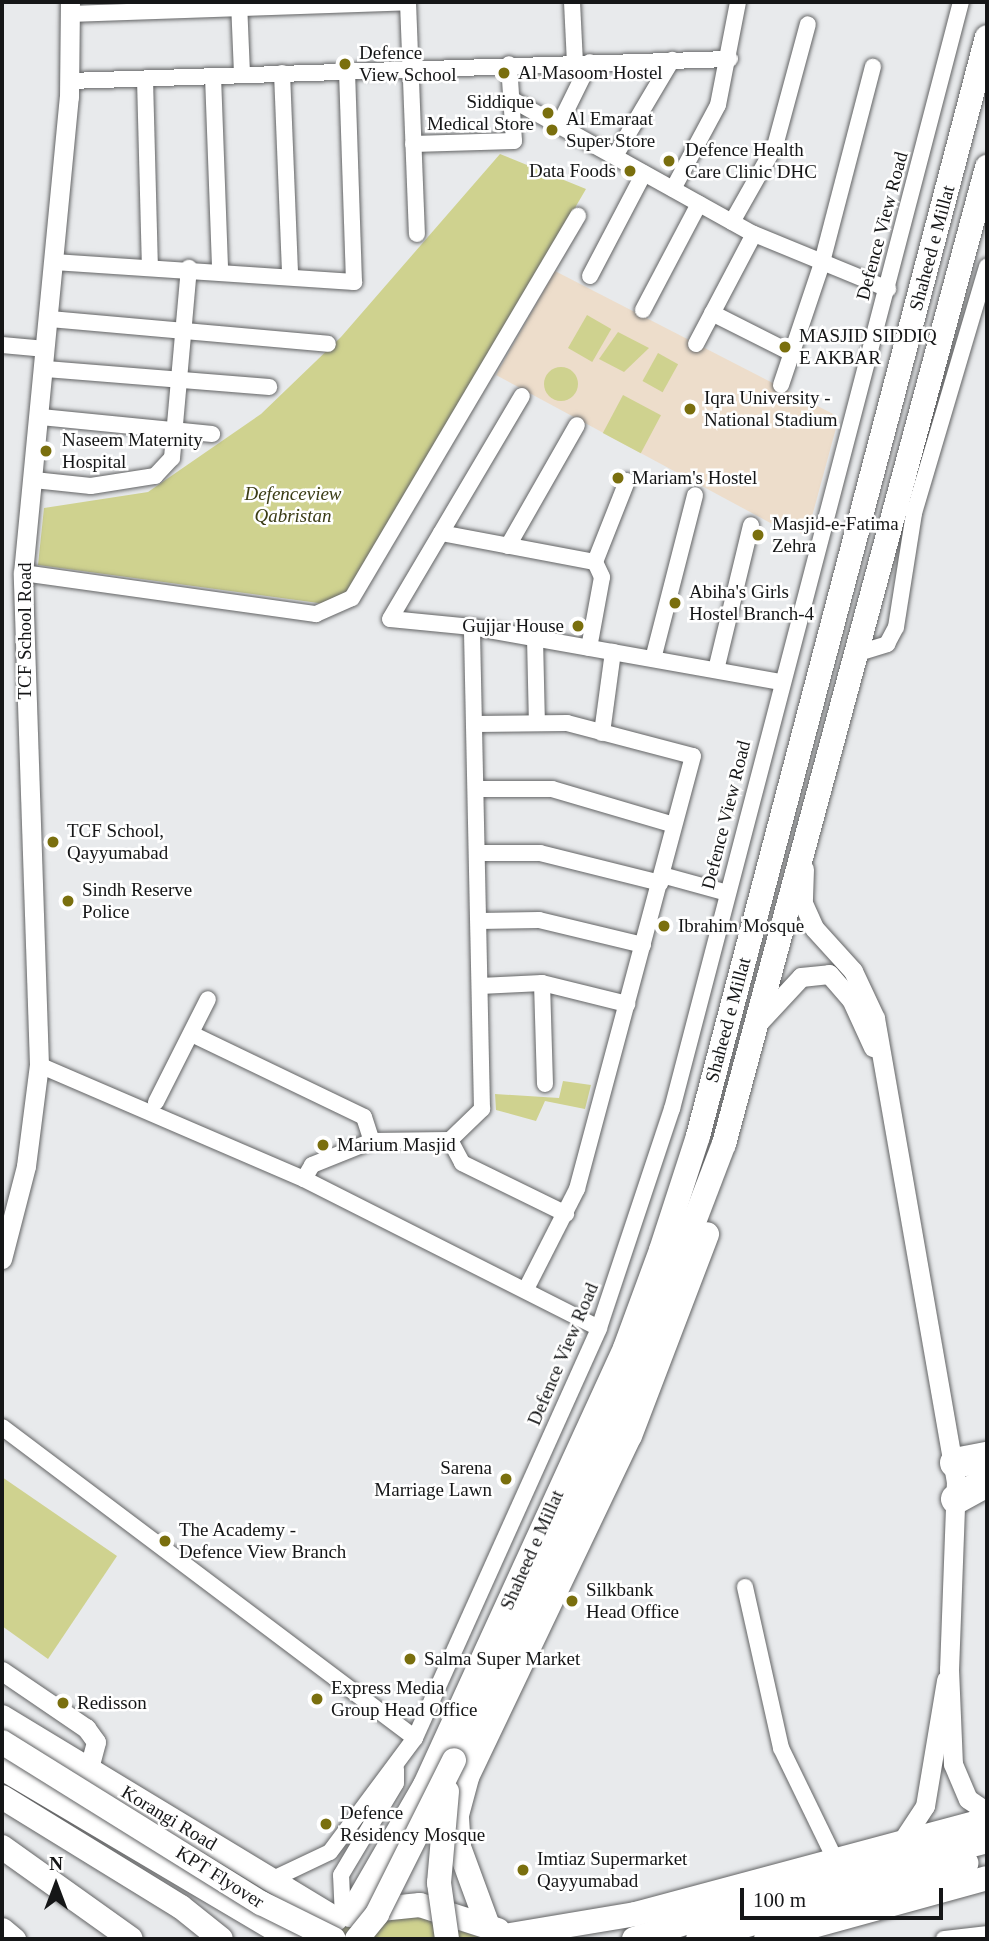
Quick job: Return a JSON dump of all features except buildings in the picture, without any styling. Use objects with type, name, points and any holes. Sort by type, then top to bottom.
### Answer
[{"type":"highway","points":[[955,1463],[987,1457]]},
{"type":"highway","points":[[956,1499],[987,1482]]},
{"type":"main road","name":"Shaheed e Millat","points":[[341,1923],[400,1827],[625,1348],[661,1250],[698,1136],[987,37]]},
{"type":"main road","name":"Shaheed e Millat","points":[[357,1939],[377,1914],[454,1760],[600,1449],[724,1144],[987,167]]},
{"type":"main road","points":[[506,1933],[459,1847],[457,1815],[467,1777],[662,1364],[705,1245],[724,1144]]},
{"type":"main road","name":"Korangi Road","points":[[2,1717],[341,1923]]},
{"type":"main road","name":"KPT Flyover","points":[[2,1742],[261,1903],[341,1923]]},
{"type":"main road","points":[[447,1939],[440,1856],[454,1760]]},
{"type":"main road","name":"KPT Flyover","points":[[2,1768],[291,1939]]},
{"type":"main road","points":[[2,1797],[181,1907],[221,1939]]},
{"type":"main road","points":[[301,1939],[341,1923],[420,1905],[506,1933],[635,1914],[834,1857],[987,1820]]},
{"type":"main road","points":[[634,1939],[774,1895],[987,1841]]},
{"type":"main road","points":[[2,1847],[131,1939]]},
{"type":"main road","points":[[698,1939],[987,1858]]},
{"type":"main road","points":[[766,1939],[987,1878]]},
{"type":"main road","points":[[2,1928],[14,1939]]},
{"type":"street","points":[[70,8],[408,2],[417,234]]},
{"type":"street","points":[[559,125],[583,63],[572,2]]},
{"type":"street","points":[[673,189],[718,105],[730,59],[738,2]]},
{"type":"street","name":"Defence View Road","points":[[341,1923],[341,1875],[396,1783],[397,1769],[415,1738],[599,1328],[672,1109],[781,682],[888,289],[961,2]]},
{"type":"street","points":[[239,5],[242,75]]},
{"type":"street","name":"TCF School Road","points":[[2,1259],[26,1166],[39,1065],[23,573],[46,369],[42,349],[50,319],[69,81],[70,8]]},
{"type":"street","points":[[733,222],[775,146],[808,24]]},
{"type":"street","points":[[69,81],[509,64],[730,59]]},
{"type":"street","points":[[615,156],[671,60]]},
{"type":"street","points":[[413,144],[514,141],[509,64]]},
{"type":"street","points":[[781,385],[796,355],[873,67]]},
{"type":"street","points":[[54,262],[150,265],[354,282],[347,71]]},
{"type":"street","points":[[282,73],[290,276]]},
{"type":"street","points":[[213,76],[220,271]]},
{"type":"street","points":[[145,79],[150,265]]},
{"type":"street","points":[[511,99],[754,234],[821,267],[888,289]]},
{"type":"street","points":[[590,276],[644,173]]},
{"type":"street","points":[[643,310],[699,204]]},
{"type":"street","points":[[23,573],[316,614],[352,598],[578,216]]},
{"type":"street","points":[[696,344],[754,234]]},
{"type":"street","points":[[855,653],[887,644],[896,627],[914,513],[987,267]]},
{"type":"street","points":[[34,480],[91,485],[155,476],[172,458],[177,379],[186,330],[189,268]]},
{"type":"street","points":[[712,313],[796,355]]},
{"type":"street","points":[[50,319],[327,344]]},
{"type":"street","points":[[2,345],[42,349]]},
{"type":"street","points":[[46,369],[270,387]]},
{"type":"street","points":[[523,396],[390,619],[472,627],[781,682]]},
{"type":"street","points":[[41,417],[212,434]]},
{"type":"street","points":[[508,546],[577,425]]},
{"type":"street","points":[[589,648],[602,577],[595,562],[627,481]]},
{"type":"street","points":[[653,659],[695,495]]},
{"type":"street","points":[[716,670],[751,525]]},
{"type":"street","points":[[441,533],[595,562]]},
{"type":"street","points":[[304,1178],[312,1165],[372,1141],[450,1140],[482,1109],[472,627]]},
{"type":"street","points":[[535,638],[537,723]]},
{"type":"street","points":[[602,733],[613,652]]},
{"type":"street","points":[[476,724],[537,723],[602,733],[693,756],[627,1004],[566,1214],[526,1289]]},
{"type":"street","points":[[477,789],[552,789],[674,825]]},
{"type":"street","points":[[805,840],[803,903],[814,928],[869,998],[955,1463],[949,1669],[953,1764],[968,1799],[987,1812]]},
{"type":"street","points":[[477,853],[540,853],[728,893]]},
{"type":"street","points":[[479,921],[539,920],[643,945]]},
{"type":"street","points":[[755,1030],[787,987],[816,972],[829,974],[851,999],[880,1060]]},
{"type":"street","points":[[480,986],[542,984],[627,1004]]},
{"type":"street","points":[[542,984],[545,1084]]},
{"type":"street","points":[[156,1102],[208,999]]},
{"type":"street","points":[[198,1037],[364,1117],[372,1141]]},
{"type":"street","points":[[39,1065],[304,1178],[599,1328]]},
{"type":"street","points":[[450,1140],[462,1163],[566,1214]]},
{"type":"street","points":[[2,1427],[415,1738]]},
{"type":"street","points":[[745,1587],[780,1748],[834,1857]]},
{"type":"street","points":[[902,1841],[925,1806],[949,1669]]},
{"type":"street","points":[[2,1671],[86,1728],[96,1742],[89,1769]]},
{"type":"street","name":"Defence View Road","points":[[271,1880],[330,1852],[384,1776],[397,1769]]},
{"type":"street","points":[[378,1812],[400,1827]]},
{"type":"street","points":[[944,1939],[987,1934]]},
{"type":"shaded area","name":"Iqra University - National Stadium","points":[[555,271],[839,417],[807,535],[776,526],[496,375]]},
{"type":"green space","name":"Defenceview Qabristan","points":[[500,154],[586,189],[348,596],[333,605],[38,565],[44,508],[148,492],[261,414],[341,337]]},
{"type":"green space","points":[[587,315],[611,329],[592,362],[568,348]]},
{"type":"green space","points":[[618,332],[649,348],[624,372],[599,359]]},
{"type":"green space","points":[[658,353],[678,364],[663,392],[642,381]]},
{"type":"green space","points":[[561,367],[573,372],[578,384],[573,396],[561,401],[549,396],[544,384],[549,372]]},
{"type":"green space","points":[[623,395],[661,415],[641,453],[603,433]]},
{"type":"green space","points":[[563,1081],[591,1085],[585,1109],[545,1101],[536,1121],[496,1110],[495,1094],[559,1098]]},
{"type":"green space","points":[[2,1477],[117,1556],[48,1659],[2,1626]]},
{"type":"green space","points":[[415,1916],[485,1939],[319,1939],[348,1922]]},
{"type":"place","name":"Defence View School","points":[[345,64]]},
{"type":"place","name":"Al Masoom Hostel","points":[[504,73]]},
{"type":"place","name":"Siddique Medical Store","points":[[548,113]]},
{"type":"place","name":"Al Emaraat Super Store","points":[[552,130]]},
{"type":"place","name":"Defence Health Care Clinic DHC","points":[[669,161]]},
{"type":"place","name":"Data Foods","points":[[630,171]]},
{"type":"place","name":"MASJID SIDDIQ E AKBAR","points":[[785,347]]},
{"type":"place","name":"Iqra University - National Stadium","points":[[690,409]]},
{"type":"place","name":"Naseem Maternity Hospital","points":[[46,451]]},
{"type":"place","name":"Mariam's Hostel","points":[[618,478]]},
{"type":"place","name":"Masjid-e-Fatima Zehra","points":[[758,535]]},
{"type":"place","name":"Abiha's Girls Hostel Branch-4","points":[[675,603]]},
{"type":"place","name":"Gujjar House","points":[[578,626]]},
{"type":"place","name":"TCF School, Qayyumabad","points":[[53,842]]},
{"type":"place","name":"Sindh Reserve Police","points":[[68,901]]},
{"type":"place","name":"Ibrahim Mosque","points":[[664,926]]},
{"type":"place","name":"Marium Masjid","points":[[323,1145]]},
{"type":"place","name":"Sarena Marriage Lawn","points":[[506,1479]]},
{"type":"place","name":"The Academy - Defence View Branch","points":[[165,1541]]},
{"type":"place","name":"Silkbank Head Office","points":[[572,1601]]},
{"type":"place","name":"Salma Super Market","points":[[410,1659]]},
{"type":"place","name":"Express Media Group Head Office","points":[[317,1699]]},
{"type":"place","name":"Redisson","points":[[63,1703]]},
{"type":"place","name":"Defence Residency Mosque","points":[[326,1824]]},
{"type":"place","name":"Imtiaz Supermarket Qayyumabad","points":[[523,1870]]}]
